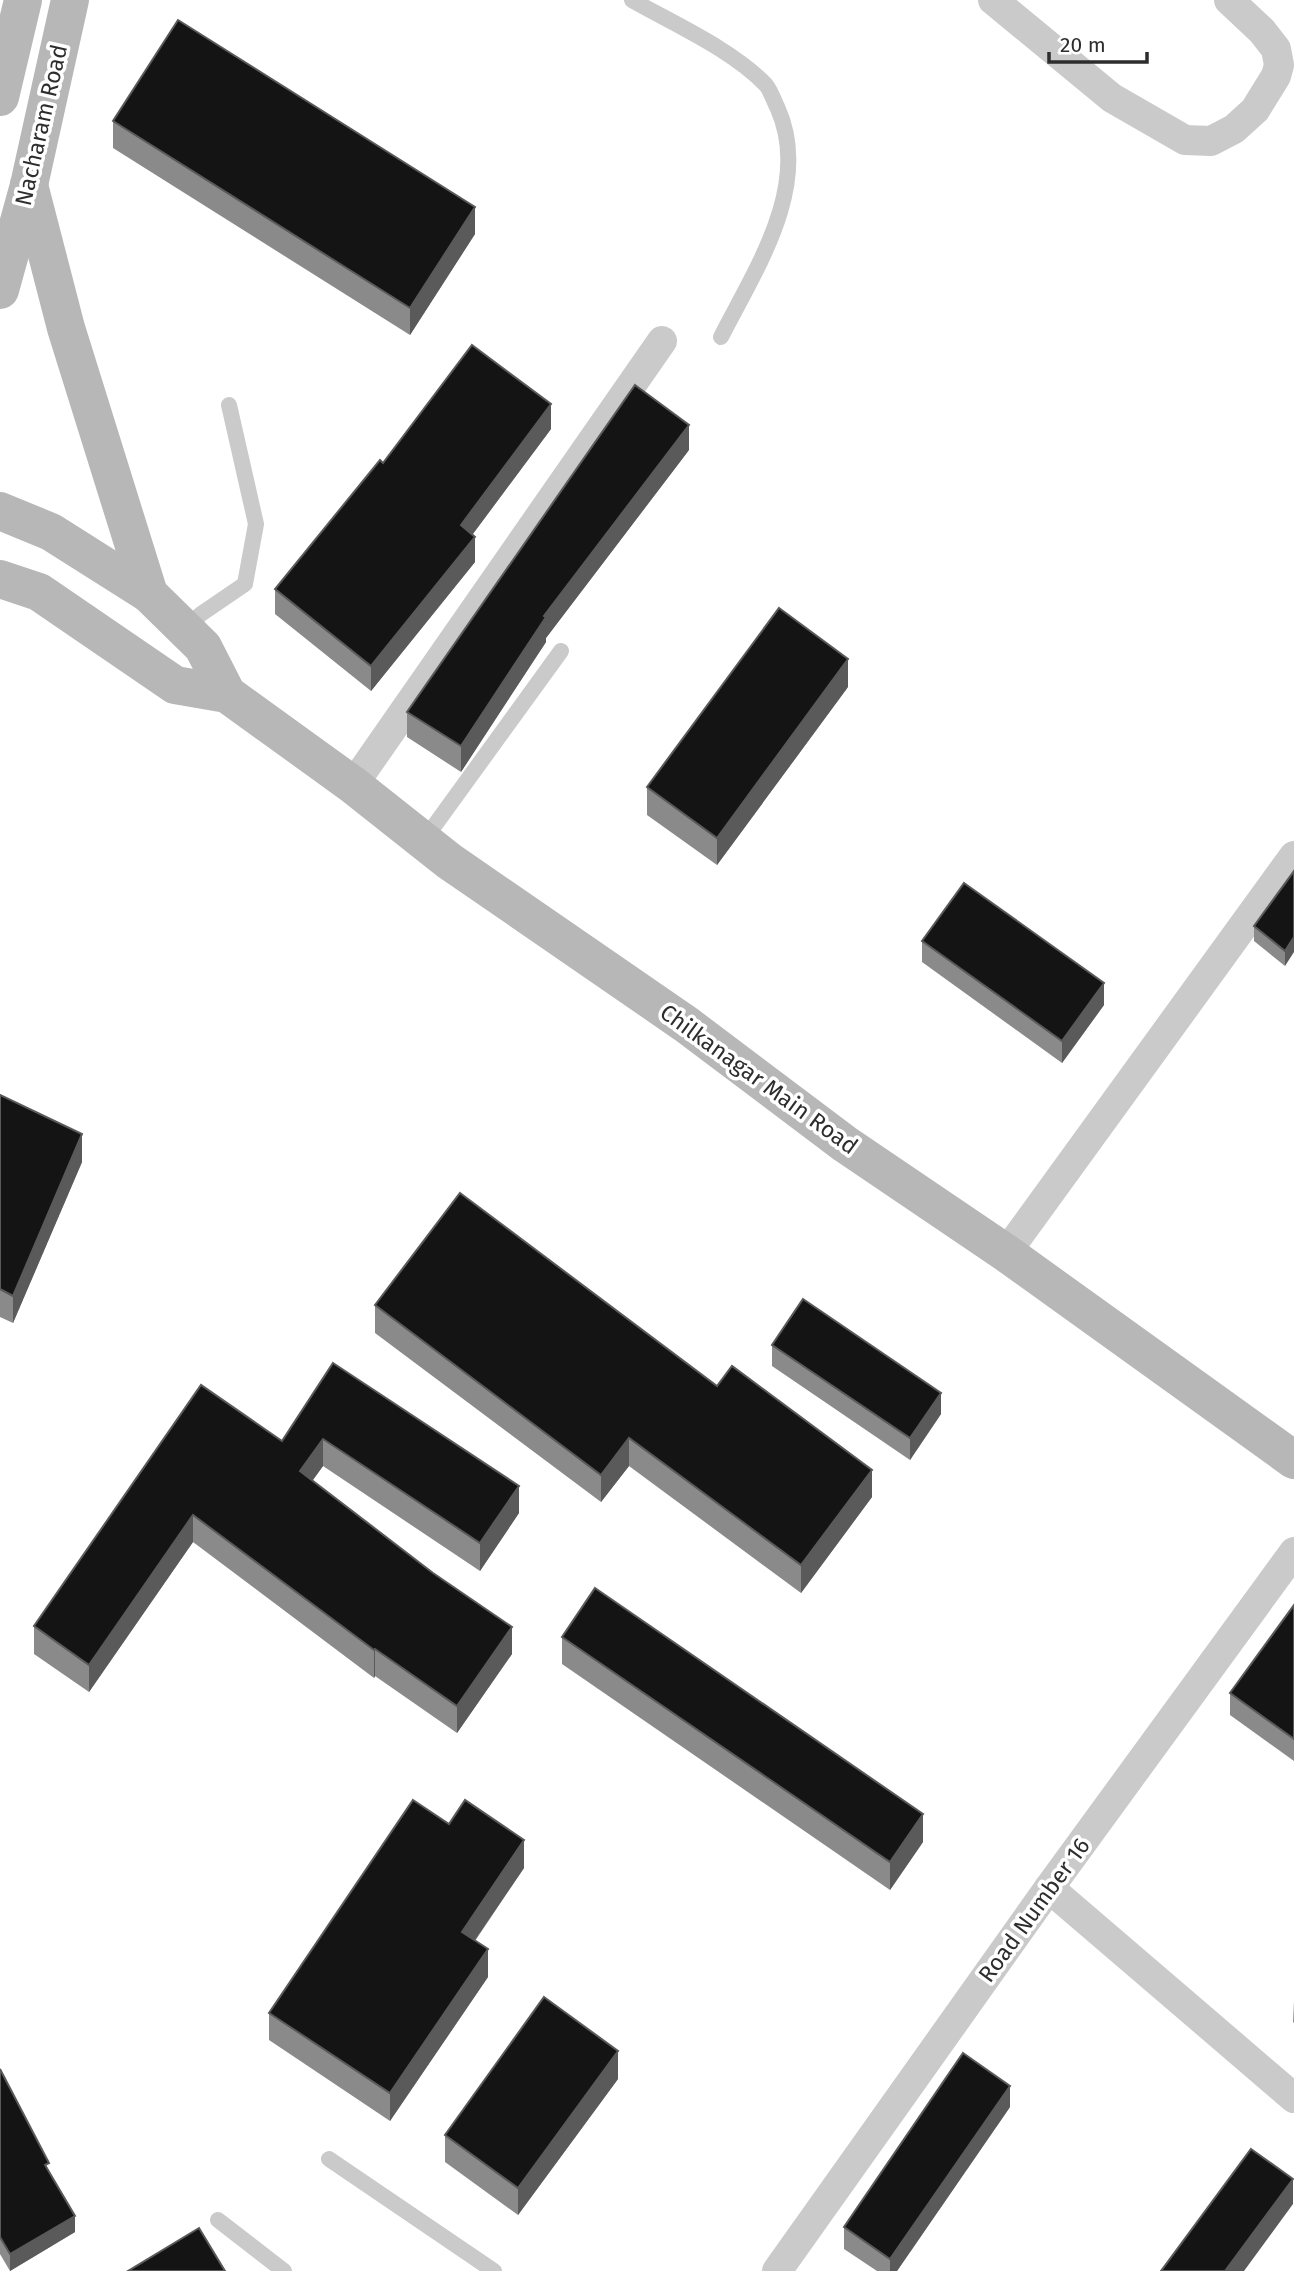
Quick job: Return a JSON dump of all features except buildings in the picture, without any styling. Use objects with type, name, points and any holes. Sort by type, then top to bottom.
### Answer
[{"type":"main road","name":"Nacharam Road","points":[[0,97],[23,0]]},
{"type":"main road","name":"Nacharam Road","points":[[0,290],[29,185],[70,0]]},
{"type":"main road","points":[[29,185],[66,328],[149,594]]},
{"type":"main road","points":[[0,511],[51,532],[149,594],[203,646],[227,694]]},
{"type":"main road","points":[[0,579],[39,592],[175,685],[227,694]]},
{"type":"main road","name":"Chilkanagar Main Road","points":[[227,694],[353,785],[449,861],[687,1025],[845,1144],[1006,1253],[1294,1460]]},
{"type":"street","points":[[993,0],[1112,98],[1185,140],[1211,141],[1234,129],[1255,110],[1276,76],[1279,65],[1276,49],[1262,31],[1229,0]]},
{"type":"street","points":[[353,785],[662,341]]},
{"type":"street","points":[[1006,1253],[1294,856]]},
{"type":"street","name":"Road Number 16","points":[[777,2271],[1049,1888],[1294,1552]]},
{"type":"street","points":[[1049,1888],[1294,2098]]},
{"type":"lane","points":[[632,0],[738,61],[768,87],[783,121],[790,153],[783,204],[764,252],[721,337]]},
{"type":"lane","points":[[185,629],[201,614],[245,584],[256,524],[229,405]]},
{"type":"lane","points":[[424,840],[561,651]]},
{"type":"lane","points":[[330,2159],[494,2271]]},
{"type":"lane","points":[[218,2220],[284,2271]]}]
